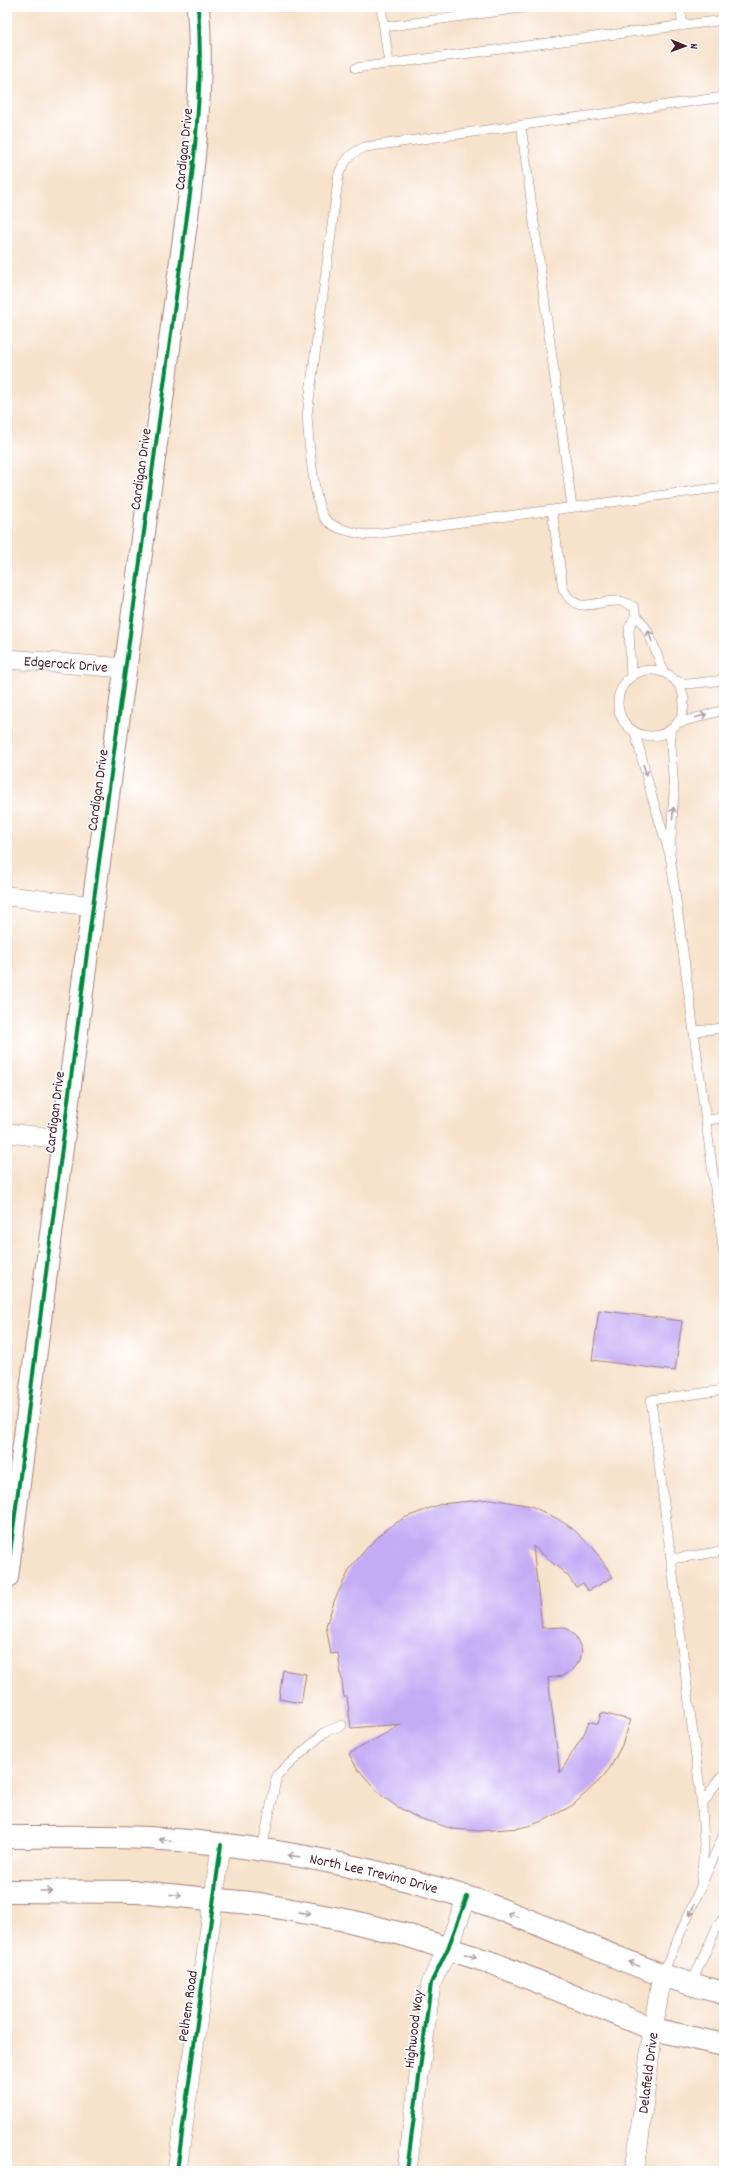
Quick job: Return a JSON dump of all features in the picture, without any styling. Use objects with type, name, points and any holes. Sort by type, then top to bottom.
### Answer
[{"type":"street","name":"Cardigan Drive","points":[[7,1577],[93,906],[190,194],[199,113],[201,66],[198,7]]},
{"type":"street","name":"Edgerock Drive","points":[[7,659],[125,668]]},
{"type":"street","points":[[7,896],[93,906]]},
{"type":"street","points":[[7,1133],[63,1139]]},
{"type":"street","name":"North Lee Trevino Drive","points":[[7,1837],[148,1838],[221,1845],[306,1858],[388,1876],[467,1897],[662,1975],[724,1993]]},
{"type":"street","name":"Pelhem Road","points":[[177,2171],[221,1845]]},
{"type":"street","points":[[7,1891],[139,1892],[260,1904],[350,1921],[448,1948],[494,1964],[653,2029],[724,2045]]},
{"type":"street","name":"Highwood Way","points":[[406,2171],[431,1983],[448,1948],[467,1897]]},
{"type":"street","name":"Delafield Drive","points":[[635,2171],[653,2029],[662,1975]]},
{"type":"lane","points":[[382,7],[389,64]]},
{"type":"lane","points":[[384,28],[529,7]]},
{"type":"lane","points":[[680,7],[683,26]]},
{"type":"lane","points":[[356,68],[724,20]]},
{"type":"lane","points":[[724,97],[365,147],[353,152],[345,161],[339,173],[308,415],[308,433],[318,506],[325,519],[335,527],[349,532],[366,535],[724,487]]},
{"type":"lane","points":[[521,125],[572,508]]},
{"type":"lane","points":[[552,510],[563,589],[566,595],[572,602],[579,605],[619,601],[634,607],[636,615],[646,625],[664,672]]},
{"type":"lane","points":[[631,676],[630,628],[636,615]]},
{"type":"lane","points":[[724,680],[688,684],[676,681],[664,672],[648,670],[631,676],[619,695],[618,707],[621,717],[635,732],[645,736],[655,737],[670,730],[678,724],[724,710]]},
{"type":"lane","points":[[676,681],[684,698],[684,709],[678,724]]},
{"type":"lane","points":[[670,730],[674,792],[670,855]]},
{"type":"lane","points":[[635,732],[652,798],[670,855],[724,1255]]},
{"type":"lane","points":[[694,1031],[724,1028]]},
{"type":"lane","points":[[706,1120],[724,1118]]},
{"type":"lane","points":[[701,1888],[704,1844],[702,1806],[650,1400],[724,1390]]},
{"type":"lane","points":[[671,1559],[724,1551]]},
{"type":"lane","points":[[261,1851],[277,1775],[325,1732],[342,1725]]},
{"type":"lane","points":[[702,1806],[718,1780],[724,1774]]},
{"type":"lane","points":[[662,1975],[724,1837],[724,1818]]},
{"type":"lane","points":[[691,1984],[714,1933],[724,1917]]},
{"type":"building","points":[[599,1310],[682,1321],[675,1371],[592,1360]]},
{"type":"building","points":[[491,1499],[531,1506],[558,1519],[573,1529],[594,1549],[613,1577],[588,1591],[583,1583],[576,1587],[568,1576],[533,1546],[542,1628],[565,1627],[576,1637],[582,1650],[580,1660],[573,1670],[562,1676],[548,1678],[560,1773],[585,1732],[589,1721],[598,1724],[601,1713],[631,1720],[622,1745],[610,1768],[600,1780],[573,1805],[532,1825],[519,1828],[479,1831],[453,1829],[418,1818],[396,1806],[381,1795],[357,1768],[349,1754],[402,1724],[351,1728],[347,1697],[344,1697],[338,1653],[331,1654],[326,1626],[335,1599],[351,1567],[385,1530],[404,1518],[441,1504]]},
{"type":"building","points":[[283,1670],[306,1674],[301,1703],[279,1699]]},
{"type":"cycle path","points":[[7,1577],[93,906],[190,194],[200,77],[198,7]]},
{"type":"cycle path","points":[[177,2171],[221,1845]]},
{"type":"cycle path","points":[[407,2171],[431,1983],[448,1948],[467,1897]]}]
